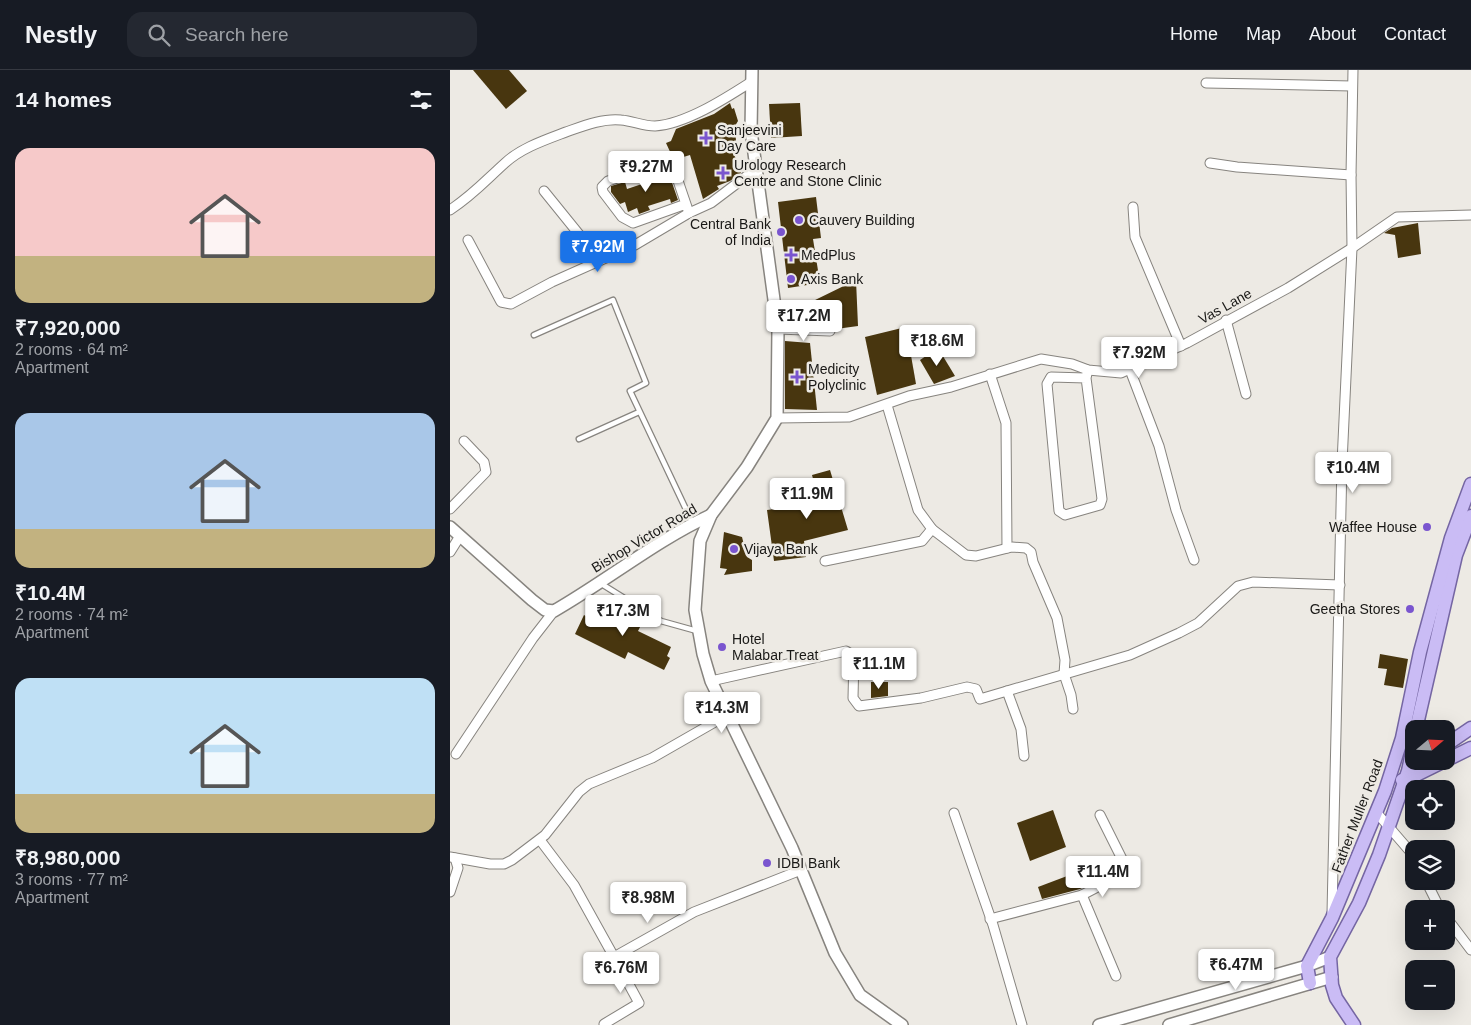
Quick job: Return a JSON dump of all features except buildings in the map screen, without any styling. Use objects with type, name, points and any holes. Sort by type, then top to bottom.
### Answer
[{"type":"main road","points":[[752,70],[751,131],[778,329],[777,418],[748,467],[712,515],[700,541],[695,610],[711,681],[801,870],[835,953],[860,994],[902,1025]]},
{"type":"main road","name":"Father Muller Road","points":[[1307,966],[1332,918],[1391,774],[1420,652],[1451,538],[1471,484]]},
{"type":"main road","name":"Bishop Victor Road","points":[[554,611],[693,524],[712,515]]},
{"type":"main road","points":[[1418,720],[1456,555],[1471,516]]},
{"type":"main road","points":[[450,527],[532,600],[546,610],[554,611]]},
{"type":"main road","points":[[1455,739],[1471,728]]},
{"type":"main road","points":[[1404,781],[1471,748]]},
{"type":"main road","points":[[1395,760],[1405,762]]},
{"type":"main road","points":[[1354,1025],[1336,998],[1332,985],[1330,957],[1359,903],[1379,855],[1410,770]]},
{"type":"main road","points":[[1391,774],[1404,781]]},
{"type":"main road","points":[[1099,1025],[1307,966],[1330,957]]},
{"type":"main road","points":[[1307,966],[1310,983]]},
{"type":"main road","points":[[1169,1025],[1182,1023],[1332,977]]},
{"type":"street","points":[[1332,918],[1345,364],[1352,248],[1353,70]]},
{"type":"street","points":[[450,210],[490,179],[505,163],[530,147],[566,132],[603,121],[621,120],[656,126],[679,120],[723,101],[752,82]]},
{"type":"street","points":[[1206,83],[1352,86]]},
{"type":"street","points":[[687,209],[673,166],[669,161],[608,181],[602,187],[603,192],[622,217],[633,223],[711,204],[756,169]]},
{"type":"street","points":[[1210,163],[1237,167],[1351,175]]},
{"type":"street","points":[[544,191],[599,259]]},
{"type":"street","points":[[1133,207],[1135,237],[1181,346]]},
{"type":"street","points":[[468,240],[501,302],[505,305],[511,304],[599,259],[635,245],[687,209]]},
{"type":"street","name":"Vas Lane","points":[[777,418],[850,417],[1042,359],[1072,364],[1087,374],[1121,373],[1181,346],[1288,288],[1397,217],[1471,215]]},
{"type":"street","points":[[1226,320],[1246,394]]},
{"type":"street","points":[[778,329],[830,331]]},
{"type":"street","points":[[1130,370],[1159,446],[1176,510],[1194,560]]},
{"type":"street","points":[[990,374],[1006,423],[1007,548]]},
{"type":"street","points":[[1087,374],[1102,499],[1100,505],[1065,514],[1060,511],[1047,384],[1051,377],[1087,374]]},
{"type":"street","points":[[887,405],[918,510],[932,529],[966,555],[976,556],[1007,548],[1021,547],[1031,552],[1033,562],[1057,618],[1066,660],[1064,674],[1074,710]]},
{"type":"street","points":[[450,509],[486,472],[484,462],[464,441]]},
{"type":"street","points":[[826,561],[922,541],[932,529]]},
{"type":"street","points":[[450,552],[460,536]]},
{"type":"street","points":[[711,681],[846,650],[854,656],[853,698],[859,706],[921,698],[968,688],[976,689],[980,699],[1130,655],[1179,634],[1198,623],[1238,586],[1253,582],[1340,585]]},
{"type":"street","points":[[456,754],[533,638],[554,611]]},
{"type":"street","points":[[1007,691],[1021,729],[1024,756]]},
{"type":"street","points":[[453,857],[490,864],[504,864],[516,858],[540,840],[589,784],[652,758],[727,715]]},
{"type":"street","points":[[1376,812],[1405,846]]},
{"type":"street","points":[[954,813],[990,919],[1022,1025]]},
{"type":"street","points":[[990,919],[1082,895],[1128,871],[1100,815]]},
{"type":"street","points":[[540,840],[574,885],[639,1003],[604,1024]]},
{"type":"street","points":[[450,892],[458,868],[453,857]]},
{"type":"street","points":[[614,957],[694,912],[801,870]]},
{"type":"street","points":[[1082,895],[1116,976]]},
{"type":"street","points":[[1455,929],[1471,950]]},
{"type":"lane","points":[[534,335],[613,300],[646,383],[630,391],[693,524]]},
{"type":"lane","points":[[579,439],[639,412]]},
{"type":"lane","points":[[598,582],[661,621],[699,632]]},
{"type":"place","name":"Sanjeevini Day Care","points":[[706,138]]},
{"type":"place","name":"Urology Research Centre and Stone Clinic","points":[[723,173]]},
{"type":"place","name":"Cauvery Building","points":[[799,220]]},
{"type":"place","name":"Central Bank of India","points":[[781,232]]},
{"type":"place","name":"MedPlus","points":[[791,255]]},
{"type":"place","name":"Axis Bank","points":[[791,279]]},
{"type":"place","name":"Medicity Polyclinic","points":[[797,377]]},
{"type":"place","name":"Waffee House","points":[[1427,527]]},
{"type":"place","name":"Vijaya Bank","points":[[734,549]]},
{"type":"place","name":"Geetha Stores","points":[[1410,609]]},
{"type":"place","name":"Hotel Malabar Treat","points":[[722,647]]},
{"type":"place","name":"IDBI Bank","points":[[767,863]]}]
